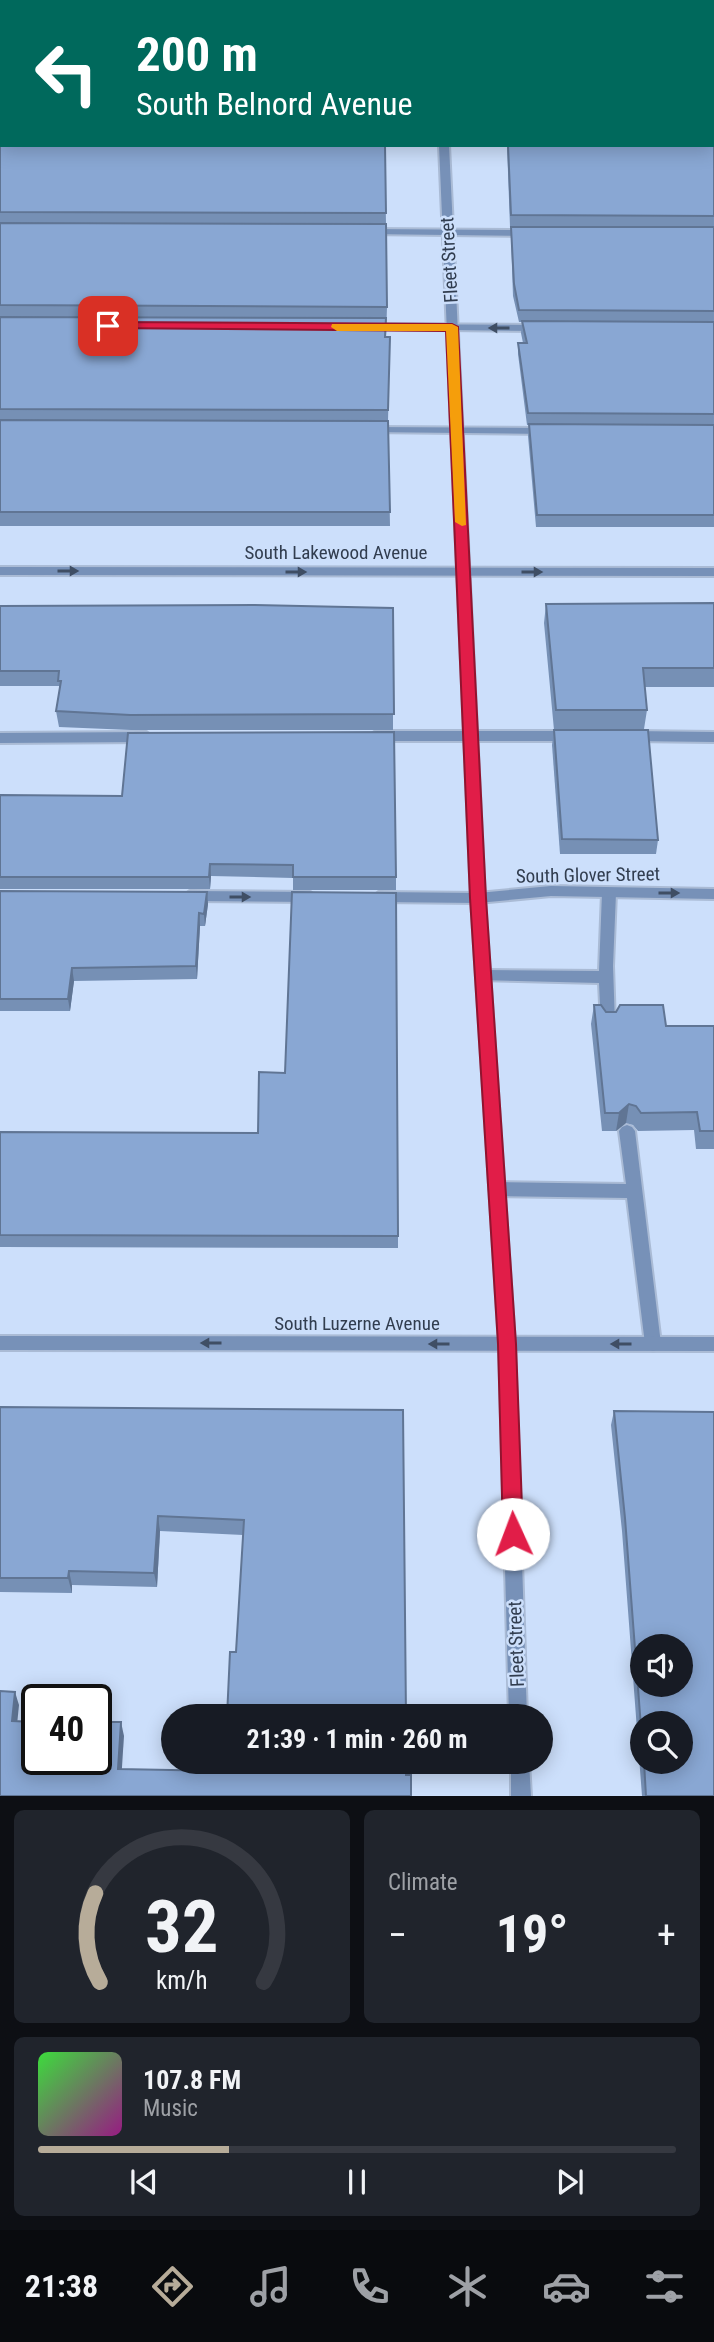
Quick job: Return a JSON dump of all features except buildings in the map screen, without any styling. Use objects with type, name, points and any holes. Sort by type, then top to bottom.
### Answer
[{"type":"street","name":"Fleet Street","points":[[444,147],[478,898],[507,1344],[518,1704]]},
{"type":"street","points":[[357,232],[535,233]]},
{"type":"street","points":[[352,327],[553,328]]},
{"type":"street","points":[[360,430],[556,431]]},
{"type":"street","name":"South Lakewood Avenue","points":[[0,571],[714,572]]},
{"type":"street","points":[[368,736],[593,736]]},
{"type":"street","points":[[620,736],[714,737]]},
{"type":"street","points":[[0,738],[163,737]]},
{"type":"street","name":"South Glover Street","points":[[369,897],[478,898],[551,891],[714,894]]},
{"type":"street","points":[[608,1024],[610,893]]},
{"type":"street","points":[[178,896],[328,897]]},
{"type":"street","points":[[483,976],[607,977]]},
{"type":"street","points":[[626,1131],[653,1344]]},
{"type":"street","points":[[497,1189],[634,1191]]},
{"type":"street","name":"South Luzerne Avenue","points":[[0,1343],[714,1344]]},
{"type":"street","points":[[520,1774],[521,1796]]},
{"type":"slow traffic","points":[[337,327],[452,327],[462,522]]},
{"type":"route","points":[[108,326],[452,327],[478,898],[507,1344],[513,1534]]}]
